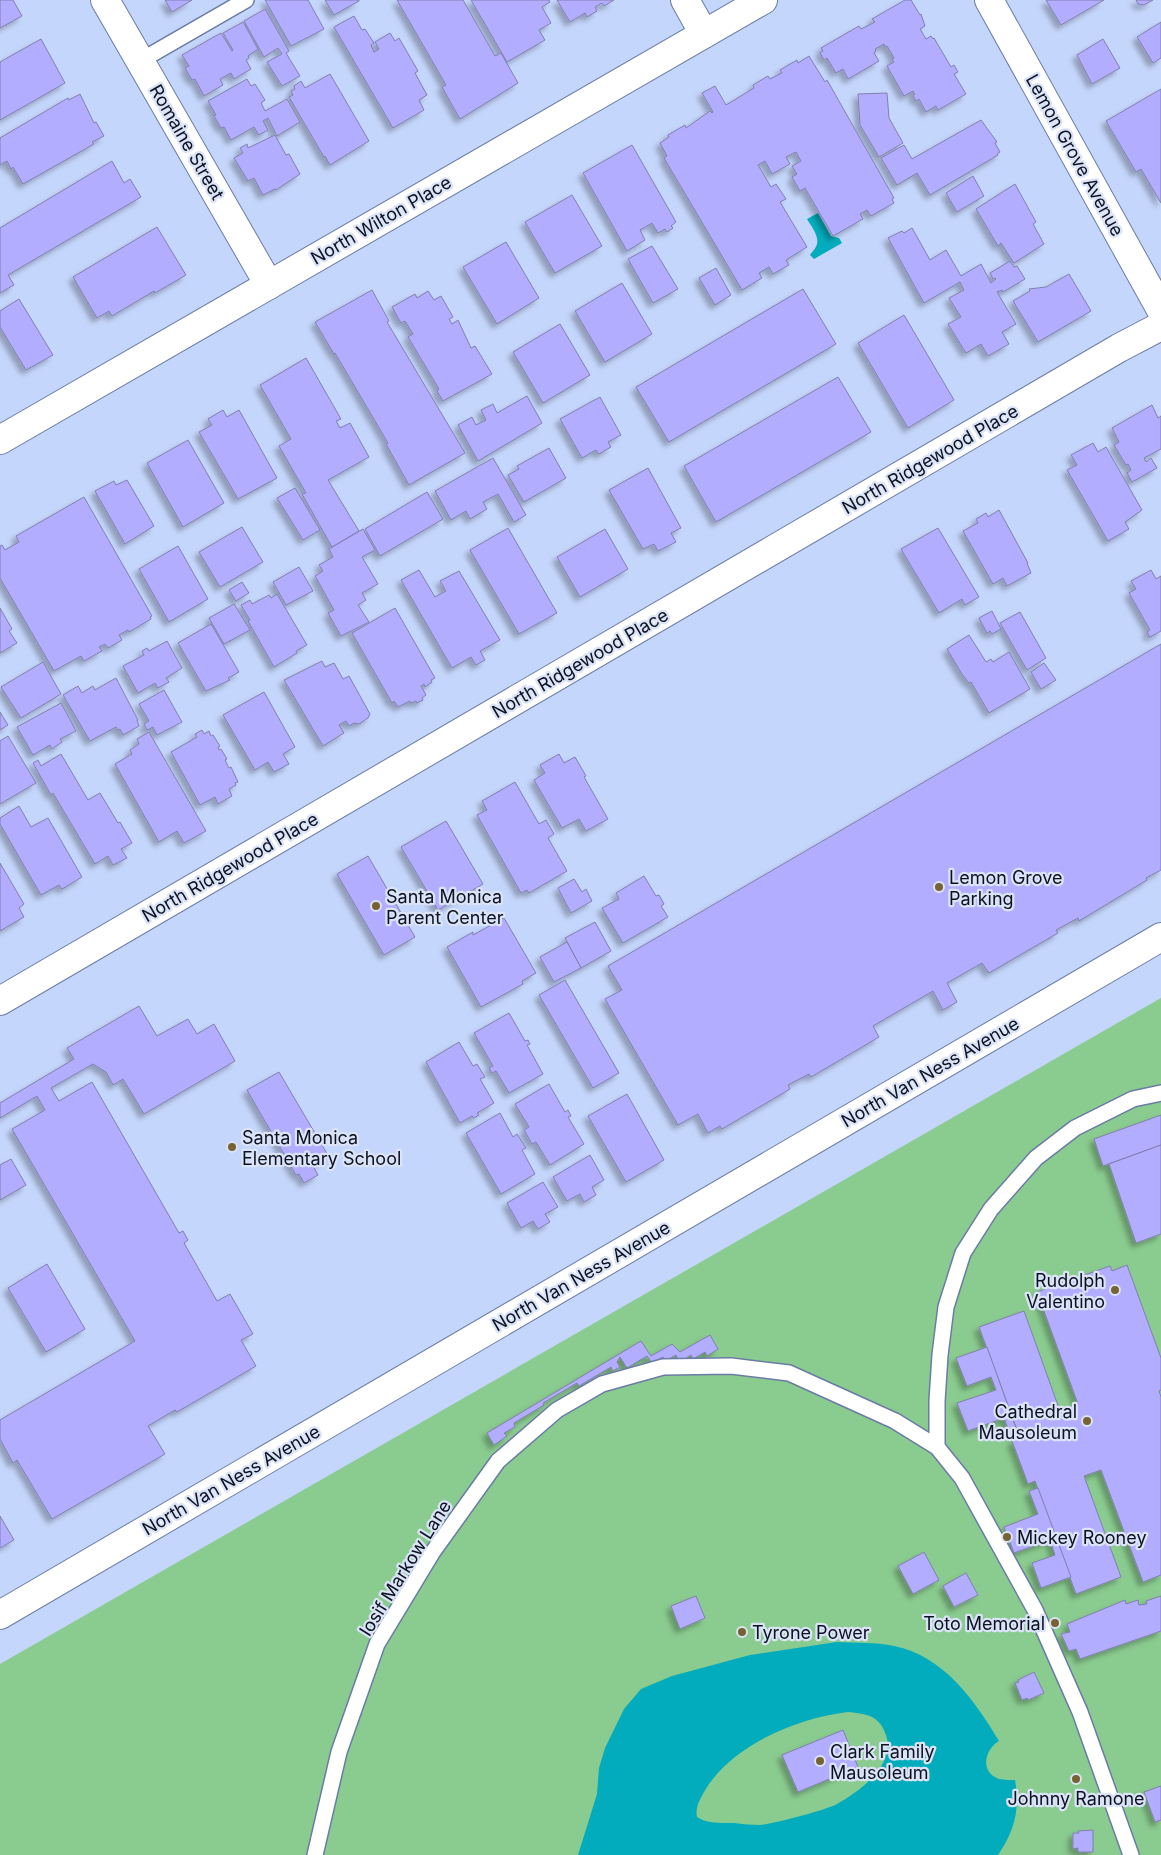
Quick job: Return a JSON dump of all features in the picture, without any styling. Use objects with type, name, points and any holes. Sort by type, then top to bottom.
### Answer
[{"type":"street","name":"Romaine Street","points":[[105,0],[269,285]]},
{"type":"street","points":[[685,0],[704,34]]},
{"type":"street","name":"North Wilton Place","points":[[0,440],[763,0]]},
{"type":"street","name":"Lemon Grove Avenue","points":[[989,0],[1161,310]]},
{"type":"street","name":"North Ridgewood Place","points":[[0,1001],[1085,368],[1161,326]]},
{"type":"street","name":"North Van Ness Avenue","points":[[0,1615],[1161,937]]},
{"type":"lane","points":[[140,61],[246,0]]},
{"type":"lane","points":[[937,1447],[939,1364],[946,1308],[962,1253],[991,1208],[1036,1158],[1075,1128],[1133,1099],[1161,1093]]},
{"type":"lane","name":"Iosif Markow Lane","points":[[315,1855],[339,1752],[378,1644],[432,1553],[498,1461],[557,1410],[602,1384],[663,1366],[731,1366],[789,1373],[895,1421],[937,1447],[962,1478],[1035,1610],[1080,1712],[1131,1855]]},
{"type":"shaded area","points":[[818,213],[831,236],[839,238],[842,243],[814,259],[810,255],[816,245],[817,237],[807,219]]},
{"type":"shaded area","points":[[1161,998],[1161,1855],[0,1855],[0,1664]]},
{"type":"shaded area","points":[[837,1642],[873,1643],[912,1651],[928,1659],[943,1670],[956,1682],[980,1711],[999,1741],[990,1749],[986,1760],[989,1771],[999,1779],[1015,1780],[1017,1800],[1015,1819],[1009,1837],[998,1855],[578,1855],[597,1794],[599,1768],[605,1748],[624,1709],[641,1689],[672,1676],[750,1655]],"holes":[[[848,1712],[867,1715],[876,1719],[883,1728],[888,1746],[886,1757],[874,1776],[846,1799],[822,1810],[760,1825],[714,1823],[697,1817],[697,1810],[704,1792],[716,1775],[748,1748],[767,1737],[808,1720]]]},
{"type":"building","points":[[0,0],[13,0],[22,16],[0,28]]},
{"type":"building","points":[[165,0],[192,0],[172,12]]},
{"type":"building","points":[[265,0],[308,0],[324,29],[291,46]]},
{"type":"building","points":[[325,0],[359,0],[359,1],[334,15]]},
{"type":"building","points":[[397,0],[463,0],[495,56],[501,53],[518,83],[460,119],[442,87],[446,85]]},
{"type":"building","points":[[471,0],[549,0],[550,2],[542,7],[551,23],[539,30],[545,40],[507,62]]},
{"type":"building","points":[[557,0],[614,0],[604,6],[602,3],[595,7],[597,11],[587,17],[585,13],[570,22]]},
{"type":"building","points":[[905,0],[911,0],[921,14],[925,26],[920,29],[926,39],[931,36],[934,38],[951,67],[954,65],[958,72],[954,74],[966,94],[938,110],[936,106],[926,112],[919,99],[916,101],[913,91],[904,96],[887,66],[894,62],[892,59],[894,58],[884,44],[875,49],[874,53],[879,61],[848,79],[843,69],[836,73],[827,58],[824,60],[820,53],[823,51],[821,48],[859,26],[861,29],[875,22],[872,19]]},
{"type":"building","points":[[1046,0],[1104,0],[1061,25]]},
{"type":"building","points":[[1136,0],[1153,0],[1144,5],[1138,4]]},
{"type":"building","points":[[265,9],[289,51],[286,53],[300,76],[282,86],[267,62],[282,54],[278,48],[264,57],[244,21]]},
{"type":"building","points":[[354,16],[362,30],[365,29],[374,43],[371,45],[374,52],[379,49],[375,42],[390,33],[395,41],[399,38],[418,71],[415,73],[427,95],[419,100],[424,110],[393,128],[334,27]]},
{"type":"building","points":[[243,22],[258,49],[248,56],[249,58],[246,60],[251,69],[234,79],[231,73],[220,79],[223,85],[204,96],[195,79],[192,80],[185,68],[189,66],[182,55],[221,33],[232,51],[223,33]]},
{"type":"building","points":[[1161,22],[1161,58],[1153,63],[1137,37]]},
{"type":"building","points":[[41,39],[65,83],[0,120],[0,62]]},
{"type":"building","points":[[1103,39],[1120,68],[1092,84],[1077,55]]},
{"type":"building","points":[[809,56],[825,82],[827,80],[894,198],[892,199],[894,203],[871,216],[867,210],[860,214],[863,219],[833,236],[805,188],[800,191],[792,177],[797,174],[792,166],[801,161],[796,152],[786,157],[790,164],[772,174],[765,161],[758,165],[771,187],[776,184],[786,199],[780,202],[807,247],[786,260],[789,265],[773,274],[769,267],[759,273],[762,278],[742,290],[664,158],[667,156],[660,143],[669,137],[668,135],[685,125],[686,128],[710,111],[713,112],[702,93],[715,86],[726,105],[754,88],[753,85],[768,76],[770,79],[782,73],[780,70],[797,60],[798,63]]},
{"type":"building","points":[[330,74],[369,141],[330,165],[289,97],[293,95],[291,91],[295,89],[294,86],[301,81],[305,88]]},
{"type":"building","points":[[247,79],[251,86],[255,84],[265,100],[261,103],[265,111],[287,99],[300,122],[277,136],[268,118],[263,121],[268,130],[259,135],[254,127],[231,140],[224,127],[221,128],[208,101]]},
{"type":"building","points":[[1161,89],[1161,203],[1141,169],[1136,172],[1106,121]]},
{"type":"building","points":[[887,93],[889,118],[903,143],[879,157],[860,125],[858,94]]},
{"type":"building","points":[[80,94],[94,123],[96,122],[104,136],[92,142],[94,144],[23,184],[7,161],[0,165],[0,138],[68,98],[69,100]]},
{"type":"building","points":[[981,120],[997,142],[995,143],[1000,152],[998,155],[930,195],[917,173],[897,185],[881,158],[904,145],[912,159]]},
{"type":"building","points":[[275,135],[286,155],[289,154],[300,174],[276,190],[263,195],[254,178],[248,181],[234,158],[243,153],[240,148],[247,144],[248,148]]},
{"type":"building","points":[[632,145],[676,222],[671,226],[673,228],[667,232],[665,229],[658,233],[652,223],[640,230],[645,240],[627,251],[583,173]]},
{"type":"building","points":[[112,161],[124,183],[130,179],[141,197],[8,275],[14,285],[0,293],[0,228]]},
{"type":"building","points":[[973,176],[984,196],[957,212],[946,193]]},
{"type":"building","points":[[1015,184],[1036,222],[1033,224],[1044,244],[1014,263],[1001,243],[998,246],[976,209]]},
{"type":"building","points":[[572,195],[602,246],[555,273],[525,222]]},
{"type":"building","points":[[157,227],[186,275],[155,293],[154,291],[112,316],[109,311],[97,318],[73,277]]},
{"type":"building","points":[[912,228],[930,260],[946,250],[961,276],[981,264],[991,283],[996,279],[993,279],[990,273],[1010,261],[1014,267],[1017,266],[1025,279],[1003,292],[1002,290],[997,292],[1016,324],[1002,332],[1009,344],[988,356],[981,344],[966,353],[948,324],[961,317],[949,298],[964,290],[960,282],[924,303],[888,238],[902,231],[904,233]]},
{"type":"building","points":[[506,242],[539,298],[497,324],[463,267]]},
{"type":"building","points":[[652,246],[678,289],[653,303],[628,259]]},
{"type":"building","points":[[716,268],[731,295],[715,305],[699,278]]},
{"type":"building","points":[[1069,274],[1091,311],[1038,342],[1013,301],[1030,291],[1029,289],[1046,287]]},
{"type":"building","points":[[622,283],[652,334],[605,362],[575,311]]},
{"type":"building","points":[[803,289],[836,344],[669,442],[636,387]]},
{"type":"building","points":[[372,290],[389,321],[387,322],[465,453],[409,485],[386,444],[388,443],[315,322]]},
{"type":"building","points":[[428,291],[434,300],[441,296],[453,317],[449,319],[452,324],[458,320],[471,348],[475,346],[492,374],[443,401],[437,391],[439,389],[408,337],[413,334],[405,321],[401,323],[392,307],[415,294],[417,298]]},
{"type":"building","points":[[19,299],[53,355],[26,370],[0,327],[0,311]]},
{"type":"building","points":[[904,315],[954,400],[908,428],[858,343]]},
{"type":"building","points":[[560,324],[590,375],[543,403],[513,352]]},
{"type":"building","points":[[306,358],[341,419],[336,421],[340,428],[350,423],[369,457],[328,480],[359,531],[332,547],[302,494],[306,493],[279,446],[291,439],[260,385]]},
{"type":"building","points":[[838,377],[871,432],[716,522],[684,466]]},
{"type":"building","points":[[527,396],[542,423],[478,461],[458,425],[472,417],[476,425],[486,420],[481,410],[493,404],[497,413]]},
{"type":"building","points":[[600,397],[621,435],[608,442],[611,447],[599,454],[596,450],[582,458],[560,419]]},
{"type":"building","points":[[1152,405],[1158,418],[1161,416],[1161,449],[1144,458],[1146,462],[1151,458],[1157,468],[1132,482],[1127,473],[1131,470],[1114,445],[1119,442],[1112,428]]},
{"type":"building","points":[[223,410],[227,417],[239,410],[277,478],[238,499],[199,432],[212,425],[208,419]]},
{"type":"building","points":[[188,440],[224,503],[183,527],[147,463]]},
{"type":"building","points":[[1093,443],[1098,452],[1106,447],[1142,510],[1125,522],[1129,529],[1108,541],[1067,470],[1077,465],[1071,455]]},
{"type":"building","points":[[549,448],[566,478],[524,502],[508,475],[519,469],[517,466]]},
{"type":"building","points":[[493,458],[526,515],[514,522],[498,494],[483,502],[487,509],[470,519],[466,511],[451,520],[435,491]]},
{"type":"building","points":[[648,468],[681,528],[671,533],[676,542],[658,551],[654,544],[643,549],[609,490]]},
{"type":"building","points":[[127,480],[154,526],[125,544],[95,491],[114,481],[116,485]]},
{"type":"building","points":[[295,488],[320,530],[303,540],[277,498]]},
{"type":"building","points":[[427,492],[443,519],[380,556],[365,529]]},
{"type":"building","points":[[84,497],[152,616],[150,617],[151,619],[129,632],[128,630],[119,635],[122,640],[108,648],[105,644],[99,647],[102,651],[84,661],[81,656],[54,671],[0,578],[0,546],[2,545],[5,550],[19,542],[16,536]]},
{"type":"building","points":[[999,510],[1028,563],[1031,573],[1007,586],[1003,578],[993,584],[963,531],[978,523],[976,519],[986,513],[988,517]]},
{"type":"building","points":[[242,527],[263,562],[220,587],[199,552]]},
{"type":"building","points":[[508,528],[557,613],[519,634],[470,550]]},
{"type":"building","points":[[938,528],[979,597],[965,605],[962,599],[939,613],[901,549]]},
{"type":"building","points":[[363,529],[375,550],[362,557],[378,584],[362,593],[366,600],[358,605],[369,622],[341,636],[328,613],[334,610],[315,576],[323,571],[319,565],[333,557],[329,549]]},
{"type":"building","points":[[605,529],[628,569],[580,597],[557,557]]},
{"type":"building","points":[[178,546],[208,599],[169,622],[139,569]]},
{"type":"building","points":[[299,567],[313,591],[286,605],[273,582]]},
{"type":"building","points":[[419,570],[435,597],[446,591],[440,581],[459,571],[500,640],[480,651],[485,660],[476,665],[471,657],[452,668],[401,580]]},
{"type":"building","points":[[1151,570],[1156,579],[1161,576],[1161,631],[1150,637],[1147,632],[1150,630],[1129,593],[1136,589],[1131,581]]},
{"type":"building","points":[[242,582],[249,593],[236,601],[229,590]]},
{"type":"building","points":[[277,594],[307,645],[274,667],[241,605],[250,600],[252,604],[269,595],[271,598]]},
{"type":"building","points":[[234,604],[250,630],[224,644],[209,618]]},
{"type":"building","points":[[0,608],[12,629],[9,631],[17,643],[0,653]]},
{"type":"building","points":[[395,608],[435,678],[425,687],[424,684],[421,686],[426,695],[422,698],[423,700],[417,703],[416,701],[411,703],[410,701],[398,707],[394,701],[392,703],[352,633]]},
{"type":"building","points":[[992,611],[1001,629],[992,634],[990,631],[987,633],[979,618]]},
{"type":"building","points":[[1020,612],[1046,658],[1027,670],[1000,623]]},
{"type":"building","points":[[211,624],[239,672],[228,678],[230,680],[206,691],[178,643]]},
{"type":"building","points":[[969,635],[986,662],[991,659],[993,662],[1009,652],[1030,689],[989,713],[971,682],[969,683],[962,674],[947,649]]},
{"type":"building","points":[[167,641],[182,668],[166,678],[169,682],[158,688],[155,683],[138,693],[123,666],[144,655],[142,651],[147,648],[149,651]]},
{"type":"building","name":"Lemon Grove Parking","points":[[1161,644],[1161,870],[1079,921],[1078,918],[1056,930],[1058,933],[989,973],[982,963],[947,983],[957,1002],[943,1010],[933,991],[873,1026],[879,1037],[811,1077],[809,1074],[788,1085],[790,1089],[722,1129],[720,1126],[708,1133],[698,1114],[678,1125],[605,999],[622,990],[608,966]]},
{"type":"building","points":[[322,661],[325,667],[334,663],[343,679],[349,676],[370,714],[368,718],[359,724],[354,723],[349,726],[346,721],[339,725],[344,733],[323,746],[284,680]]},
{"type":"building","points":[[43,662],[61,694],[21,718],[1,687]]},
{"type":"building","points":[[1044,663],[1056,680],[1041,689],[1031,672]]},
{"type":"building","points":[[116,678],[138,720],[139,726],[123,735],[120,729],[118,730],[116,727],[90,741],[63,695],[78,686],[82,693],[93,686],[95,690]]},
{"type":"building","points":[[164,690],[182,722],[157,735],[153,727],[147,730],[144,724],[149,721],[139,704]]},
{"type":"building","points":[[264,692],[295,747],[283,754],[289,764],[274,772],[268,762],[255,770],[223,715]]},
{"type":"building","points":[[61,703],[76,731],[60,739],[62,742],[52,749],[50,745],[33,755],[17,727]]},
{"type":"building","points":[[0,712],[8,725],[0,730]]},
{"type":"building","points":[[202,730],[204,734],[209,731],[211,736],[213,735],[220,746],[218,747],[219,750],[221,749],[227,759],[225,760],[229,768],[231,767],[238,782],[229,789],[232,796],[218,804],[215,797],[200,805],[171,752],[197,737],[195,734]]},
{"type":"building","points":[[149,732],[206,831],[184,843],[177,831],[159,842],[115,764],[132,754],[130,750],[139,744],[137,739]]},
{"type":"building","points":[[8,736],[36,783],[0,804],[0,741]]},
{"type":"building","points":[[61,754],[88,800],[100,793],[118,823],[120,822],[132,843],[121,849],[127,858],[113,865],[108,856],[95,864],[53,793],[51,795],[33,763],[38,760],[41,766]]},
{"type":"building","points":[[559,754],[564,763],[575,757],[608,819],[586,831],[579,819],[562,828],[534,780],[545,773],[540,765]]},
{"type":"building","points":[[515,782],[539,824],[546,820],[554,834],[548,838],[567,871],[529,893],[527,890],[521,893],[477,815],[487,810],[482,801]]},
{"type":"building","points":[[19,806],[31,827],[48,818],[82,877],[62,889],[59,885],[41,895],[0,824],[0,818]]},
{"type":"building","points":[[446,821],[483,884],[438,910],[401,847]]},
{"type":"building","name":"Santa Monica Parent Center","points":[[368,856],[415,937],[384,955],[337,874]]},
{"type":"building","points":[[0,863],[24,904],[19,908],[24,917],[0,931]]},
{"type":"building","points":[[644,876],[656,896],[659,895],[664,904],[661,906],[668,917],[623,943],[602,908],[619,899],[616,893]]},
{"type":"building","points":[[574,879],[582,892],[586,889],[592,901],[571,913],[558,888]]},
{"type":"building","points":[[504,918],[536,973],[522,981],[523,984],[481,1007],[447,947],[473,932],[473,935]]},
{"type":"building","points":[[595,922],[611,951],[581,968],[565,938]]},
{"type":"building","points":[[567,942],[581,968],[554,982],[540,957]]},
{"type":"building","points":[[565,980],[619,1073],[593,1088],[539,995]]},
{"type":"building","points":[[139,1006],[157,1036],[188,1019],[197,1034],[214,1024],[235,1061],[144,1114],[123,1079],[113,1085],[106,1072],[93,1064],[51,1088],[59,1101],[92,1082],[179,1233],[183,1231],[188,1240],[184,1243],[217,1301],[230,1294],[253,1334],[241,1340],[256,1366],[177,1412],[175,1410],[148,1426],[165,1454],[52,1519],[17,1460],[13,1463],[0,1439],[0,1420],[135,1341],[12,1129],[45,1110],[37,1096],[0,1118],[0,1103],[74,1059],[67,1048]]},
{"type":"building","points":[[509,1013],[525,1041],[528,1040],[530,1044],[527,1045],[543,1074],[509,1093],[496,1071],[492,1073],[489,1068],[493,1066],[474,1033]]},
{"type":"building","points":[[459,1042],[473,1066],[477,1064],[485,1077],[480,1079],[494,1103],[477,1113],[479,1115],[474,1118],[472,1116],[460,1123],[426,1062]]},
{"type":"building","points":[[279,1072],[329,1157],[313,1166],[318,1175],[304,1183],[299,1174],[296,1175],[247,1090]]},
{"type":"building","points":[[549,1084],[565,1112],[568,1110],[571,1116],[568,1117],[584,1144],[550,1165],[536,1142],[532,1144],[524,1130],[529,1127],[515,1104]]},
{"type":"building","points":[[627,1094],[664,1160],[626,1182],[588,1116]]},
{"type":"building","points":[[500,1113],[513,1137],[517,1134],[526,1148],[522,1150],[535,1174],[501,1194],[466,1133]]},
{"type":"building","points":[[1161,1115],[1161,1145],[1103,1166],[1094,1139]]},
{"type":"building","points":[[1161,1145],[1161,1234],[1136,1243],[1109,1164]]},
{"type":"building","points":[[590,1155],[604,1180],[592,1187],[596,1195],[584,1202],[580,1194],[567,1201],[553,1177]]},
{"type":"building","points":[[11,1159],[26,1185],[0,1200],[0,1165]]},
{"type":"building","points":[[543,1182],[558,1207],[545,1214],[550,1222],[538,1229],[533,1221],[521,1228],[507,1203]]},
{"type":"building","points":[[47,1264],[85,1329],[46,1352],[8,1288]]},
{"type":"building","name":"Cathedral Mausoleum","points":[[1127,1265],[1161,1358],[1161,1390],[1159,1391],[1161,1397],[1161,1575],[1143,1582],[1101,1470],[1084,1476],[1121,1577],[1076,1594],[1035,1481],[1028,1484],[1012,1441],[1020,1438],[979,1327],[1024,1311],[1060,1411],[1078,1404],[1037,1292],[1110,1266],[1112,1271]]},
{"type":"building","points":[[710,1335],[718,1349],[707,1356],[705,1352],[693,1359],[691,1355],[680,1362],[676,1355],[665,1361],[663,1357],[652,1363],[647,1356],[627,1368],[620,1357],[617,1362],[620,1367],[613,1371],[611,1367],[579,1386],[577,1383],[543,1403],[544,1405],[514,1423],[515,1427],[504,1433],[507,1436],[494,1445],[487,1433],[641,1341],[651,1356],[672,1344],[680,1352]]},
{"type":"building","points":[[987,1347],[1017,1431],[1010,1434],[1004,1418],[968,1431],[957,1403],[996,1390],[991,1377],[967,1386],[956,1358]]},
{"type":"building","points":[[1038,1488],[1071,1577],[1041,1588],[1032,1563],[1055,1555],[1050,1540],[1014,1553],[1004,1527],[1038,1514],[1029,1491]]},
{"type":"building","points":[[0,1516],[14,1540],[0,1548]]},
{"type":"building","points":[[924,1552],[939,1580],[913,1594],[898,1566]]},
{"type":"building","points":[[966,1573],[978,1595],[954,1607],[943,1586]]},
{"type":"building","points":[[696,1596],[705,1618],[680,1629],[671,1606]]},
{"type":"building","points":[[1161,1596],[1161,1631],[1080,1659],[1076,1649],[1069,1651],[1061,1634],[1070,1632],[1067,1624],[1125,1600],[1126,1604],[1138,1600],[1139,1605],[1147,1604],[1146,1601]]},
{"type":"building","points":[[1034,1672],[1044,1693],[1028,1700],[1027,1698],[1022,1700],[1015,1683]]},
{"type":"building","name":"Clark Family Mausoleum","points":[[843,1730],[858,1767],[798,1792],[782,1755]]},
{"type":"building","points":[[1161,1786],[1161,1820],[1155,1822],[1144,1792]]},
{"type":"building","points":[[1093,1830],[1093,1852],[1078,1852],[1078,1848],[1073,1849],[1073,1833]]},
{"type":"place","name":"Lemon Grove Parking","points":[[939,887]]},
{"type":"place","name":"Santa Monica Parent Center","points":[[376,906]]},
{"type":"place","name":"Santa Monica Elementary School","points":[[232,1147]]},
{"type":"place","name":"Rudolph Valentino","points":[[1115,1290]]},
{"type":"place","name":"Cathedral Mausoleum","points":[[1087,1421]]},
{"type":"place","name":"Mickey Rooney","points":[[1007,1537]]},
{"type":"place","name":"Toto Memorial","points":[[1055,1623]]},
{"type":"place","name":"Tyrone Power","points":[[742,1632]]},
{"type":"place","name":"Clark Family Mausoleum","points":[[820,1761]]},
{"type":"place","name":"Johnny Ramone","points":[[1076,1779]]}]
